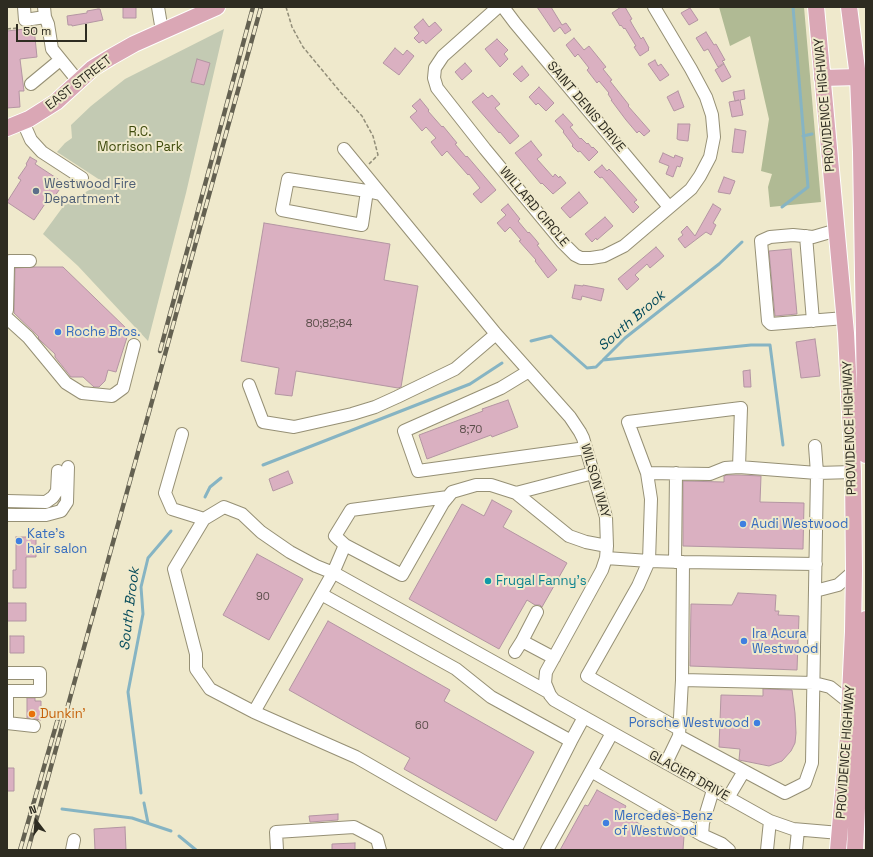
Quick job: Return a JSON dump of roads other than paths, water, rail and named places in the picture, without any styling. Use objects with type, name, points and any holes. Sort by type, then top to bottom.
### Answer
[{"type":"main road","name":"EAST STREET","points":[[7,128],[23,122],[56,102],[78,81],[111,57],[162,31],[217,7]]},
{"type":"main road","name":"PROVIDENCE HIGHWAY","points":[[816,7],[845,318],[850,406],[853,472],[854,570],[859,702],[861,816],[855,850]]},
{"type":"main road","name":"PROVIDENCE HIGHWAY","points":[[849,7],[858,77],[862,187],[866,455]]},
{"type":"main road","points":[[822,78],[858,77]]},
{"type":"main road","name":"PROVIDENCE HIGHWAY","points":[[838,850],[859,702],[865,672],[866,619]]},
{"type":"street","points":[[24,7],[25,20],[45,12],[52,49],[78,81]]},
{"type":"street","points":[[158,7],[162,31]]},
{"type":"street","name":"WILLARD CIRCLE","points":[[498,7],[443,56],[435,68],[434,78],[437,88],[562,242],[575,255],[581,258],[604,256],[624,246],[691,189],[710,157],[714,138],[712,115],[706,97],[654,7]]},
{"type":"street","name":"SAINT DENIS DRIVE","points":[[503,7],[669,207]]},
{"type":"street","points":[[31,84],[60,60]]},
{"type":"street","points":[[23,122],[32,140],[42,152],[82,178]]},
{"type":"street","name":"WILSON WAY","points":[[344,149],[496,334],[570,417],[580,432],[606,517],[606,558],[602,570],[545,677],[548,692]]},
{"type":"street","points":[[367,191],[362,225],[282,210],[288,179],[367,191],[380,194]]},
{"type":"street","points":[[837,230],[813,237],[793,235],[770,237],[761,241],[768,321],[771,324],[845,318]]},
{"type":"street","points":[[806,236],[813,321]]},
{"type":"street","points":[[7,310],[8,266],[10,261],[30,261]]},
{"type":"street","points":[[7,318],[28,337],[66,383],[82,393],[112,396],[123,388],[134,345]]},
{"type":"street","points":[[249,385],[263,422],[294,427],[352,414],[397,398],[455,369],[496,334]]},
{"type":"street","points":[[529,371],[501,388],[404,431],[418,471],[586,448]]},
{"type":"street","points":[[739,467],[741,408],[628,422],[646,473],[651,499],[649,561],[638,586],[587,676],[679,733],[785,793],[805,783],[812,763],[817,473],[815,446]]},
{"type":"street","points":[[182,434],[166,493],[172,509],[204,519],[174,569],[196,654],[196,669],[210,689],[254,712],[356,757],[516,850],[584,717]]},
{"type":"street","points":[[646,473],[710,474],[725,468],[739,467],[817,473],[853,472]]},
{"type":"street","points":[[7,502],[46,502],[53,498],[57,491],[63,469],[67,502],[61,510],[46,515],[7,515]]},
{"type":"street","points":[[666,763],[679,733],[682,680],[676,473]]},
{"type":"street","points":[[516,493],[593,474]]},
{"type":"street","points":[[448,497],[351,510],[335,536],[345,545],[402,575],[443,502],[448,497],[452,492],[476,485],[491,485],[516,493],[570,536],[586,542],[607,546]]},
{"type":"street","name":"GLACIER DRIVE","points":[[204,519],[224,507],[242,514],[261,532],[276,543],[548,692],[554,700],[770,822],[798,830],[840,833]]},
{"type":"street","points":[[254,712],[333,573],[345,545]]},
{"type":"street","points":[[606,558],[679,562],[816,564]]},
{"type":"street","points":[[815,591],[838,585],[854,570]]},
{"type":"street","points":[[321,594],[456,669],[490,697],[571,741]]},
{"type":"street","points":[[515,652],[537,612]]},
{"type":"street","points":[[522,641],[554,658]]},
{"type":"street","points":[[7,673],[40,673],[40,691],[7,691],[7,723],[34,726]]},
{"type":"street","points":[[682,680],[814,683],[830,687],[859,702]]},
{"type":"street","points":[[547,850],[612,733]]},
{"type":"street","points":[[591,771],[702,835],[722,844],[729,850]]},
{"type":"street","points":[[728,798],[744,771]]},
{"type":"street","points":[[702,835],[703,823],[713,790]]},
{"type":"street","points":[[767,850],[770,822]]},
{"type":"street","points":[[277,850],[276,832],[354,827],[377,839],[380,850]]},
{"type":"street","points":[[796,850],[798,830]]},
{"type":"waterway","name":"South Brook","points":[[782,207],[808,187],[793,7]]},
{"type":"waterway","name":"South Brook","points":[[803,136],[812,134]]},
{"type":"waterway","name":"South Brook","points":[[531,341],[551,336],[587,368],[596,367],[625,338],[719,264],[742,242]]},
{"type":"waterway","points":[[603,360],[751,345],[770,345],[783,445]]},
{"type":"waterway","name":"South Brook","points":[[263,465],[470,384],[502,363]]},
{"type":"waterway","name":"South Brook","points":[[205,497],[210,487],[221,478]]},
{"type":"waterway","name":"South Brook","points":[[141,793],[128,692],[143,614],[141,587],[148,558],[171,531]]},
{"type":"waterway","name":"South Brook","points":[[144,803],[148,823]]},
{"type":"waterway","points":[[62,809],[132,818],[171,831]]},
{"type":"waterway","points":[[179,836],[196,850]]},
{"type":"railway","points":[[160,351],[253,7]]},
{"type":"railway","points":[[28,850],[261,7]]},
{"type":"railway","points":[[20,850],[59,715]]},
{"type":"place","name":"Westwood Fire Department","points":[[36,191]]},
{"type":"place","name":"Roche Bros.","points":[[58,332]]},
{"type":"place","name":"Audi Westwood","points":[[743,524]]},
{"type":"place","name":"Kate's hair salon","points":[[19,541]]},
{"type":"place","name":"Frugal Fanny's","points":[[488,581]]},
{"type":"place","name":"Ira Acura Westwood","points":[[744,641]]},
{"type":"place","name":"Dunkin'","points":[[32,714]]},
{"type":"place","name":"Porsche Westwood","points":[[757,723]]},
{"type":"place","name":"Mercedes-Benz of Westwood","points":[[606,823]]},
{"type":"park label","name":"R.C. Morrison Park","points":[[140,140]]}]
